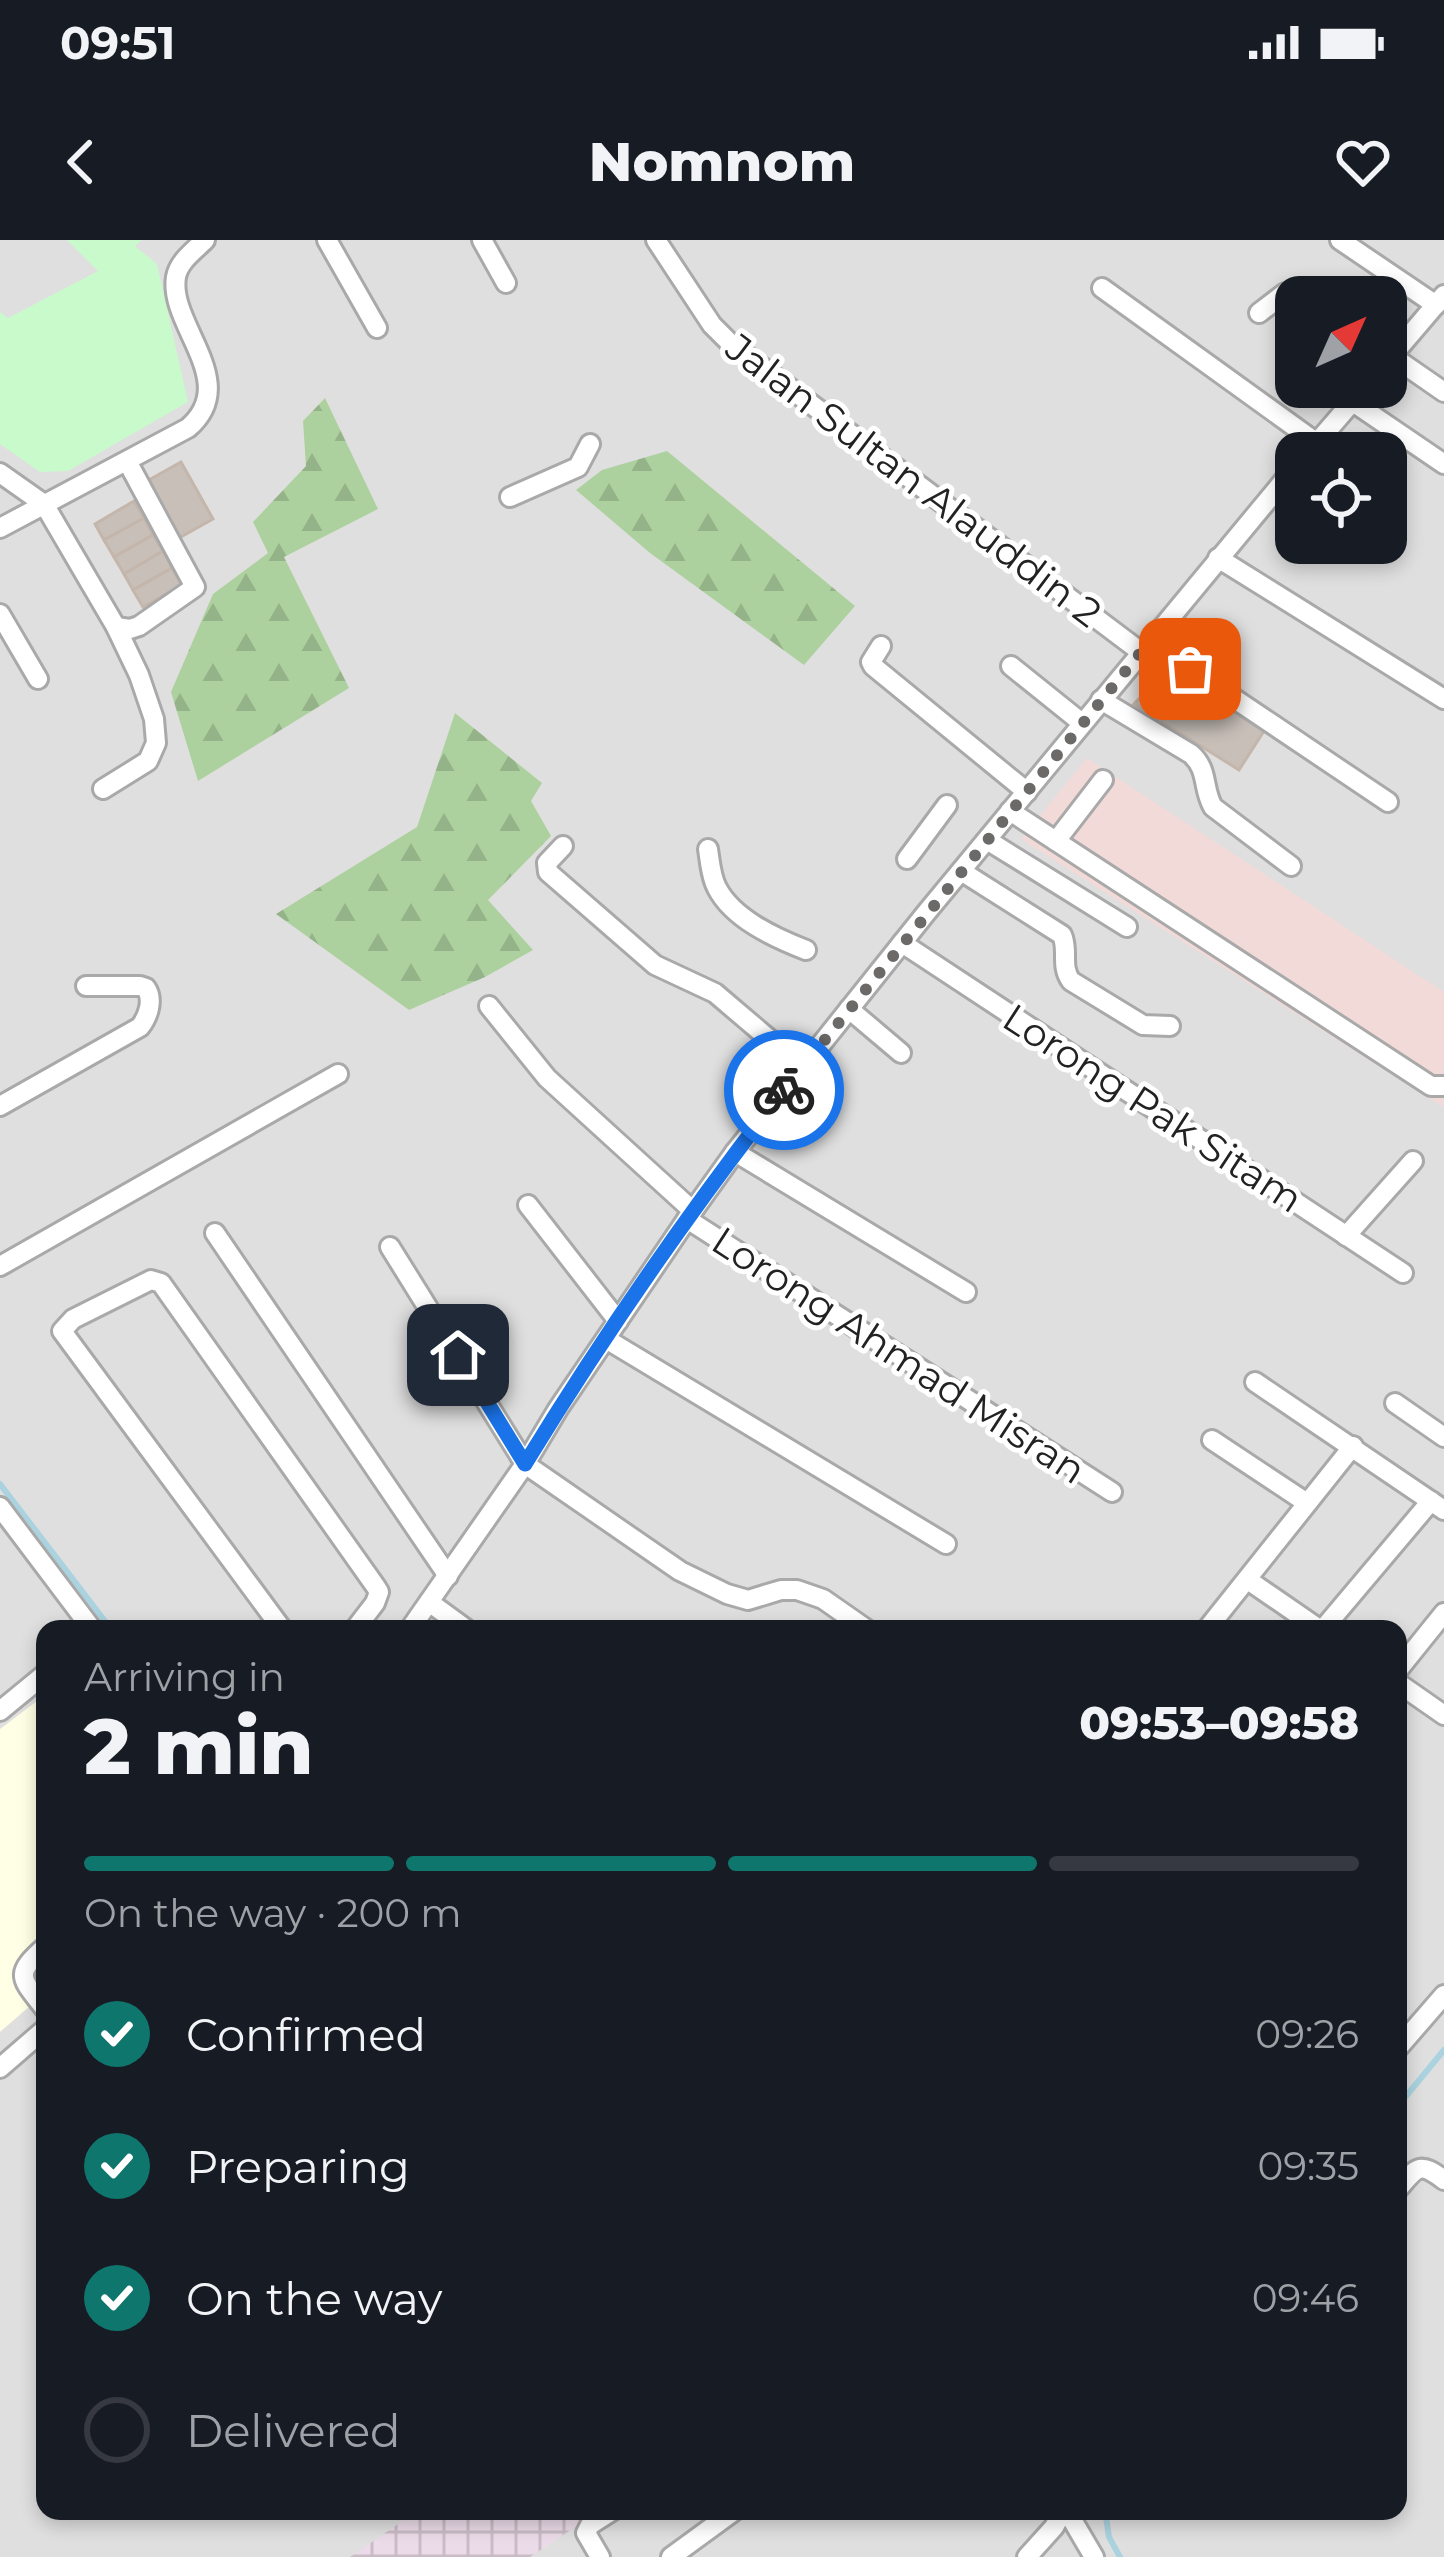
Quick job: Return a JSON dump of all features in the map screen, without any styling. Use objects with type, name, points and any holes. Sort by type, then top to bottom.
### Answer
[{"type":"street","points":[[0,528],[197,420],[208,392],[207,375],[176,278],[184,260],[205,240]]},
{"type":"street","points":[[327,240],[377,328]]},
{"type":"street","points":[[482,240],[506,283]]},
{"type":"street","name":"Jalan Sultan Alauddin 2","points":[[656,240],[712,325],[731,344],[1146,647],[1388,802]]},
{"type":"street","points":[[1340,240],[1441,300],[1407,339]]},
{"type":"street","points":[[1102,288],[1291,432]]},
{"type":"street","points":[[1259,313],[1275,301]]},
{"type":"street","points":[[1407,370],[1444,392]]},
{"type":"street","points":[[1326,432],[1347,408]]},
{"type":"street","points":[[1376,408],[1444,464]]},
{"type":"street","points":[[510,496],[578,467],[590,444]]},
{"type":"street","points":[[116,627],[140,626],[195,586],[127,461]]},
{"type":"street","points":[[0,473],[44,504],[116,627],[154,719],[156,743],[148,761],[103,789]]},
{"type":"street","points":[[416,1620],[735,1152],[1275,491]]},
{"type":"street","points":[[1218,558],[1444,699]]},
{"type":"street","points":[[0,614],[38,679]]},
{"type":"street","points":[[881,646],[873,666],[1027,792]]},
{"type":"street","points":[[1011,666],[1082,723]]},
{"type":"street","points":[[1101,700],[1191,754],[1202,766],[1213,807],[1291,866]]},
{"type":"street","points":[[1056,841],[1103,780]]},
{"type":"street","points":[[907,859],[947,805]]},
{"type":"street","points":[[1010,812],[1431,1086],[1444,1086]]},
{"type":"street","points":[[987,840],[1127,926]]},
{"type":"street","points":[[563,846],[547,863],[548,872],[655,965],[715,993],[802,1067]]},
{"type":"street","points":[[708,849],[714,884],[722,896],[774,938],[806,950]]},
{"type":"street","points":[[962,872],[1061,935],[1066,943],[1065,973],[1071,981],[1143,1025],[1170,1026]]},
{"type":"street","name":"Lorong Pak Sitam","points":[[902,943],[1403,1274]]},
{"type":"street","points":[[0,1106],[144,1022],[150,1002],[146,988],[86,986]]},
{"type":"street","name":"Lorong Ahmad Misran","points":[[489,1006],[548,1078],[690,1215],[1112,1492]]},
{"type":"street","points":[[849,1009],[901,1053]]},
{"type":"street","points":[[0,1267],[338,1074]]},
{"type":"street","points":[[735,1152],[966,1292]]},
{"type":"street","points":[[1346,1236],[1414,1161]]},
{"type":"street","points":[[528,1205],[618,1322]]},
{"type":"street","points":[[215,1233],[448,1576]]},
{"type":"street","points":[[390,1247],[525,1464],[680,1571],[727,1594],[748,1600],[797,1590],[823,1599],[853,1620]]},
{"type":"street","points":[[275,1620],[62,1331],[73,1319],[151,1280],[161,1283],[379,1592],[362,1620]]},
{"type":"street","points":[[606,1339],[946,1544]]},
{"type":"street","points":[[1255,1382],[1437,1505],[1329,1620]]},
{"type":"street","points":[[1395,1403],[1444,1437]]},
{"type":"street","points":[[1212,1440],[1307,1503]]},
{"type":"street","points":[[1215,1620],[1353,1446]]},
{"type":"street","points":[[0,1508],[85,1620]]},
{"type":"street","points":[[1248,1580],[1308,1620]]},
{"type":"street","points":[[429,1602],[454,1620]]},
{"type":"street","points":[[1407,1659],[1444,1612]]},
{"type":"street","points":[[0,1711],[36,1682]]},
{"type":"street","points":[[1407,1689],[1444,1715]]},
{"type":"street","points":[[36,1955],[22,1973],[36,1998]]},
{"type":"street","points":[[1407,2038],[1444,1995]]},
{"type":"street","points":[[0,2068],[36,2037]]},
{"type":"street","points":[[1407,2179],[1421,2167],[1444,2180]]},
{"type":"street","points":[[598,2520],[586,2533],[600,2557]]},
{"type":"street","points":[[670,2557],[721,2520]]},
{"type":"street","points":[[1027,2557],[1059,2520]]},
{"type":"street","points":[[1071,2520],[1094,2557]]},
{"type":"shaded area","points":[[0,240],[1444,240],[1444,2557],[0,2557]]},
{"type":"shaded area","points":[[1087,758],[1444,992],[1443,1107],[1021,839]]},
{"type":"shaded area","points":[[36,1702],[36,2001],[0,2032],[0,1729]]},
{"type":"shaded area","points":[[404,2520],[586,2520],[530,2557],[350,2557]]},
{"type":"green space","points":[[67,240],[142,240],[135,246],[157,264],[188,402],[68,471],[40,472],[0,444],[0,312],[8,318],[98,271]]},
{"type":"green space","points":[[325,398],[378,509],[284,557],[349,688],[198,781],[171,692],[213,594],[268,553],[253,522],[306,466],[303,421]]},
{"type":"green space","points":[[667,451],[855,606],[804,665],[650,553],[576,490],[602,470]]},
{"type":"green space","points":[[455,713],[542,783],[531,801],[551,836],[488,900],[533,950],[409,1010],[276,914],[417,827]]},
{"type":"building","points":[[181,462],[213,519],[179,538],[147,481]]},
{"type":"building","points":[[134,501],[144,518],[104,540],[95,524]]},
{"type":"building","points":[[144,518],[153,535],[114,557],[104,540]]},
{"type":"building","points":[[153,535],[163,551],[124,574],[114,557]]},
{"type":"building","points":[[163,551],[172,568],[133,590],[124,574]]},
{"type":"building","points":[[172,568],[182,585],[143,607],[133,590]]},
{"type":"building","points":[[1168,669],[1264,731],[1239,770],[1134,704]]},
{"type":"waterway","points":[[0,1484],[104,1620]]},
{"type":"waterway","points":[[1407,2095],[1444,2050]]},
{"type":"waterway","points":[[1106,2520],[1120,2557]]},
{"type":"way so far","points":[[784,1090],[1150,642],[1190,669]]},
{"type":"route","points":[[458,1355],[525,1464],[687,1219],[784,1090]]}]
